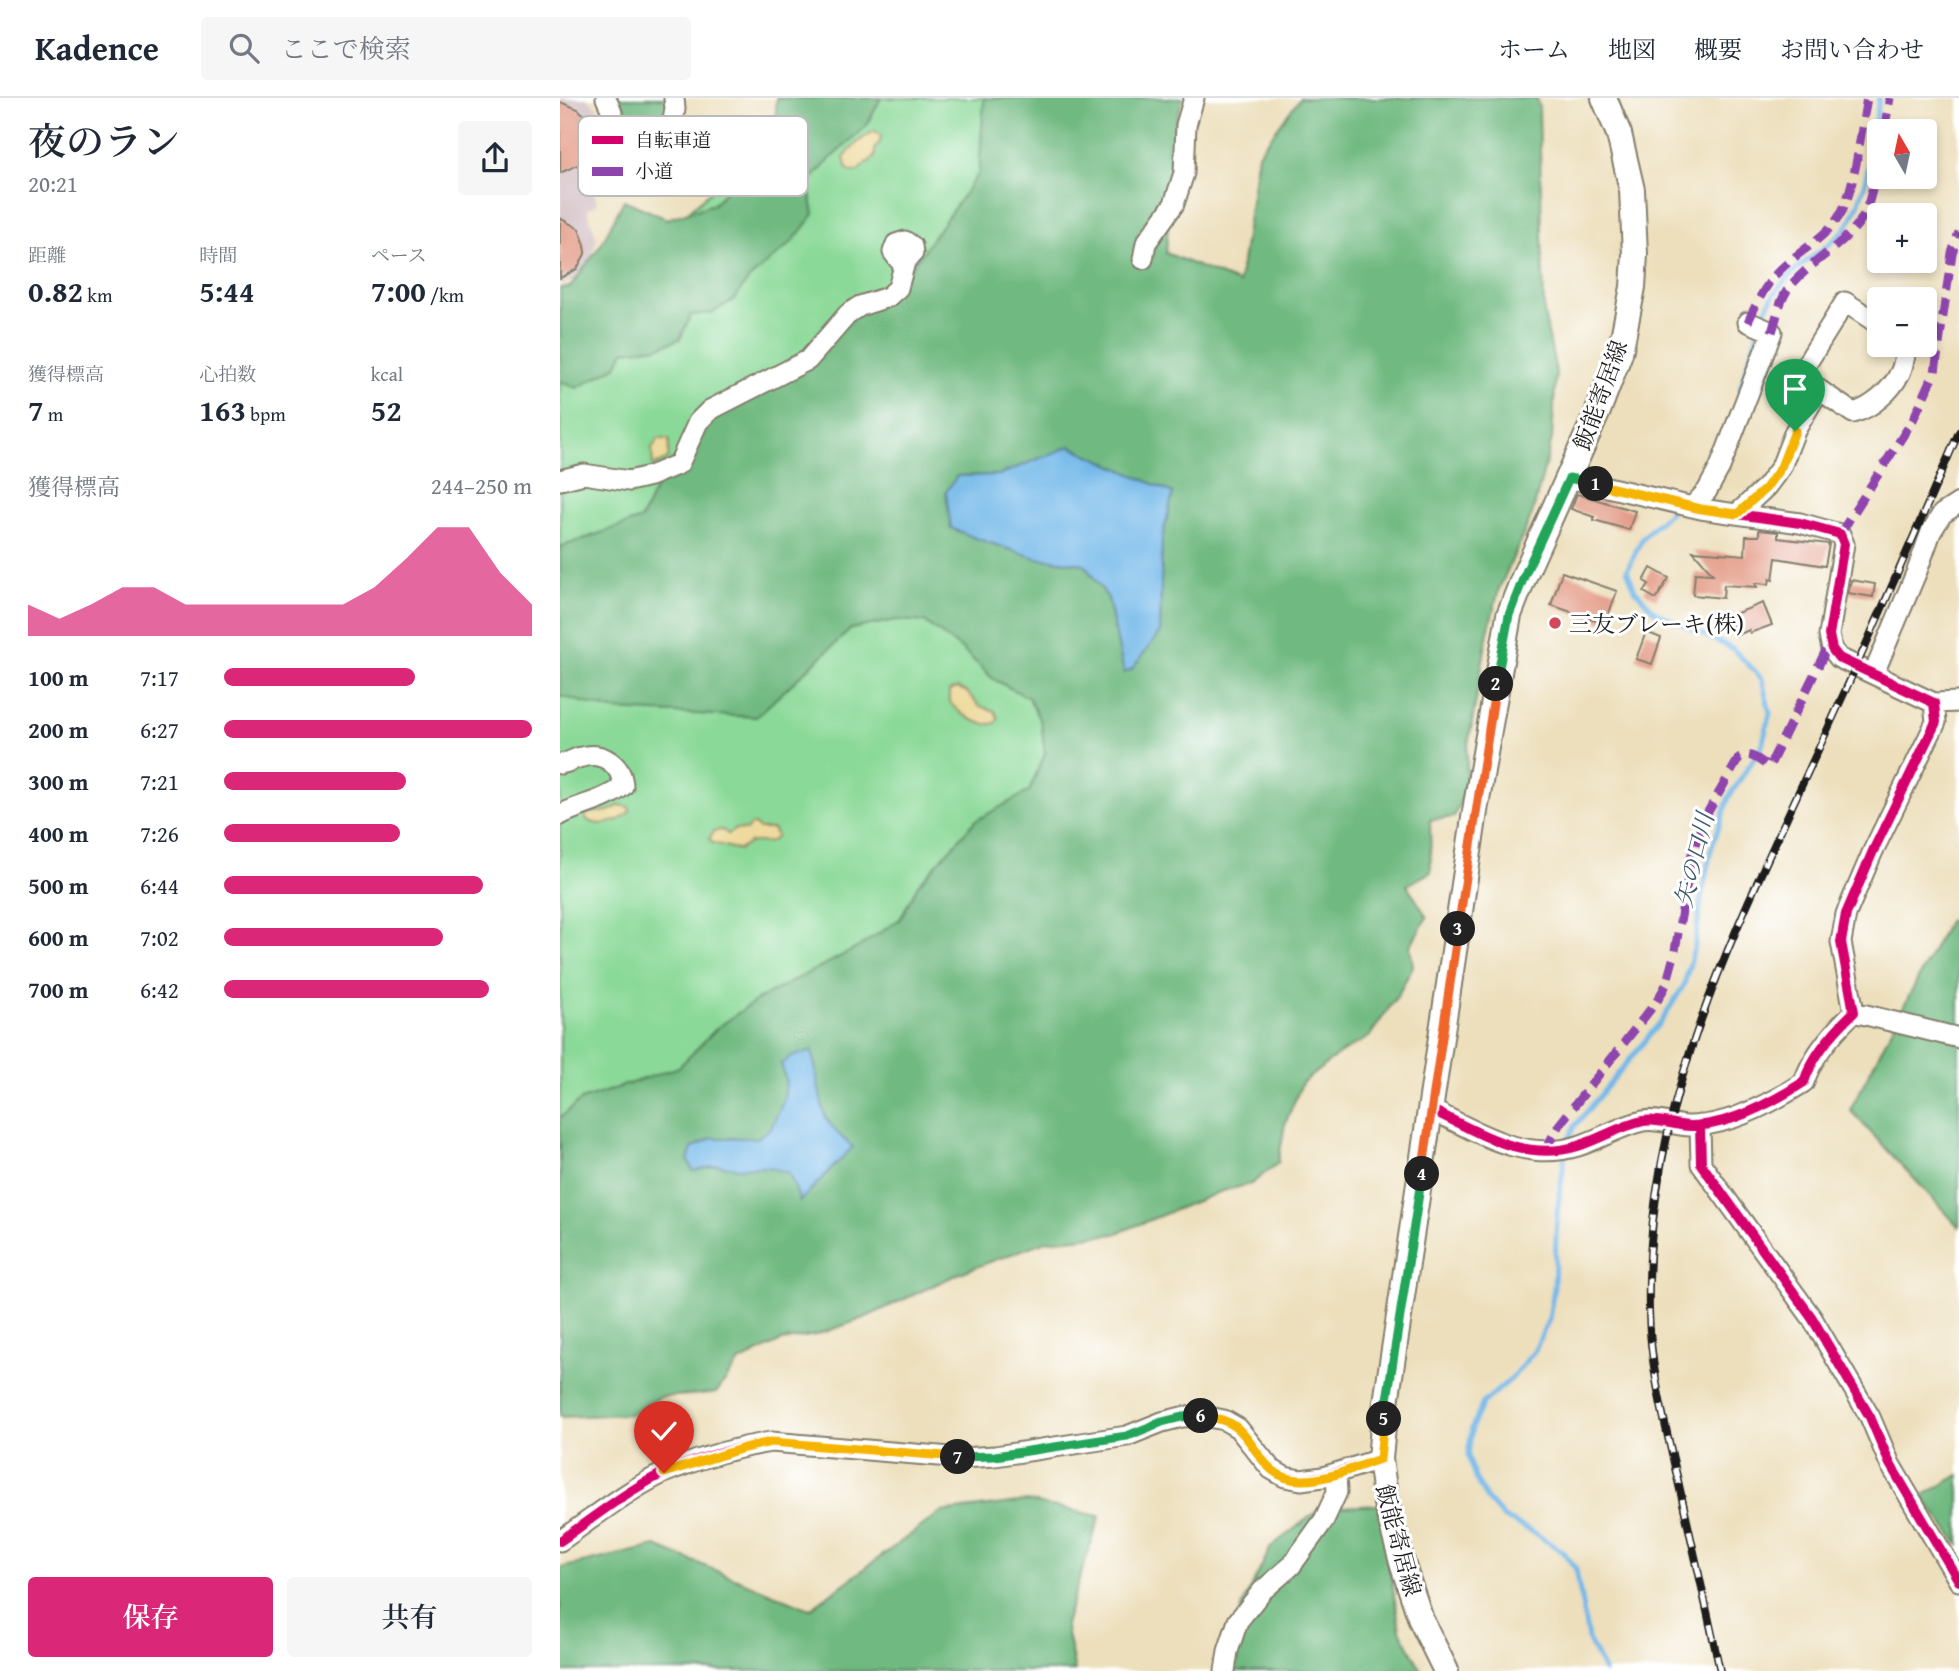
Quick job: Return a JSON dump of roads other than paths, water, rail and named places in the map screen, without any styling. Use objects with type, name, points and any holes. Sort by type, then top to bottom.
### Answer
[{"type":"main road","name":"飯能寄居線","points":[[1446,1671],[1421,1620],[1403,1566],[1386,1503],[1380,1459],[1390,1369],[1432,1110],[1476,805],[1509,615],[1569,478],[1619,353],[1633,287],[1635,254],[1632,190],[1619,134],[1604,98]]},
{"type":"street","points":[[606,98],[614,116]]},
{"type":"street","points":[[674,98],[674,116]]},
{"type":"street","points":[[1143,259],[1146,243],[1174,204],[1184,173],[1186,125],[1194,98]]},
{"type":"street","points":[[560,481],[584,474],[629,481],[680,464],[698,422],[710,410],[808,360],[848,314],[860,306],[888,297],[898,288],[905,262]]},
{"type":"street","points":[[1867,316],[1845,302],[1799,376],[1853,412],[1866,409],[1882,397],[1900,373],[1905,357]]},
{"type":"street","points":[[1691,507],[1707,491],[1720,467],[1772,332],[1756,326]]},
{"type":"street","points":[[1737,514],[1766,488],[1781,467],[1795,431],[1819,390]]},
{"type":"street","points":[[1569,478],[1691,507],[1800,523],[1840,534],[1844,544],[1829,635],[1832,649],[1839,658],[1934,703],[1959,702]]},
{"type":"street","points":[[1874,673],[1931,532],[1942,514],[1959,503]]},
{"type":"street","points":[[1854,1012],[1841,942],[1846,914],[1873,851],[1936,722],[1934,703]]},
{"type":"street","points":[[560,764],[583,756],[608,759],[617,766],[623,776],[623,786],[614,794],[560,815]]},
{"type":"street","points":[[1432,1110],[1510,1147],[1527,1151],[1553,1152],[1575,1147],[1644,1121],[1700,1125],[1768,1105],[1804,1082],[1808,1069],[1830,1038],[1854,1012]]},
{"type":"street","points":[[1854,1012],[1959,1038]]},
{"type":"street","points":[[1700,1125],[1701,1164],[1812,1318],[1870,1417],[1891,1464],[1959,1581]]},
{"type":"street","points":[[560,1541],[624,1497],[676,1468],[771,1442],[963,1458],[995,1456],[1127,1436],[1162,1422],[1203,1416],[1224,1420],[1238,1428],[1270,1469],[1285,1477],[1301,1480],[1336,1474],[1380,1459]]},
{"type":"street","points":[[1225,1671],[1228,1651],[1238,1621],[1262,1591],[1291,1566],[1324,1520],[1337,1492],[1336,1474]]},
{"type":"water","points":[[1070,446],[1173,493],[1162,539],[1160,632],[1132,669],[1124,673],[1108,598],[1084,564],[1036,558],[951,528],[946,492],[957,476],[999,475]]},
{"type":"water","points":[[812,1051],[826,1118],[838,1134],[853,1147],[800,1201],[789,1173],[768,1167],[736,1168],[718,1165],[693,1171],[688,1160],[692,1148],[712,1138],[757,1138],[771,1128],[784,1099],[786,1080],[781,1064],[792,1056]]},
{"type":"waterway","name":"矢の口川","points":[[1761,322],[1768,304],[1784,281],[1837,237],[1852,218],[1867,176],[1879,98]]},
{"type":"waterway","name":"矢の口川","points":[[1740,388],[1758,331]]},
{"type":"waterway","name":"矢の口川","points":[[1684,499],[1697,488],[1716,450]]},
{"type":"waterway","name":"矢の口川","points":[[1567,1144],[1574,1127],[1662,1020],[1684,985],[1695,945],[1711,850],[1729,797],[1762,746],[1770,713],[1762,679],[1733,649],[1654,611],[1635,590],[1627,570],[1643,537],[1674,508]]},
{"type":"waterway","name":"矢の口川","points":[[1565,1154],[1557,1213],[1554,1287],[1549,1319],[1535,1350],[1512,1378],[1483,1403],[1472,1427],[1468,1456],[1475,1478],[1487,1499],[1504,1518],[1533,1532],[1563,1552],[1576,1569],[1588,1639],[1604,1671]]},
{"type":"railway","points":[[1720,1671],[1662,1412],[1652,1352],[1649,1311],[1651,1235],[1662,1162],[1678,1091],[1700,1021],[1727,953],[1959,432]]},
{"type":"place","name":"三友ブレーキ(株)","points":[[1555,623]]}]
